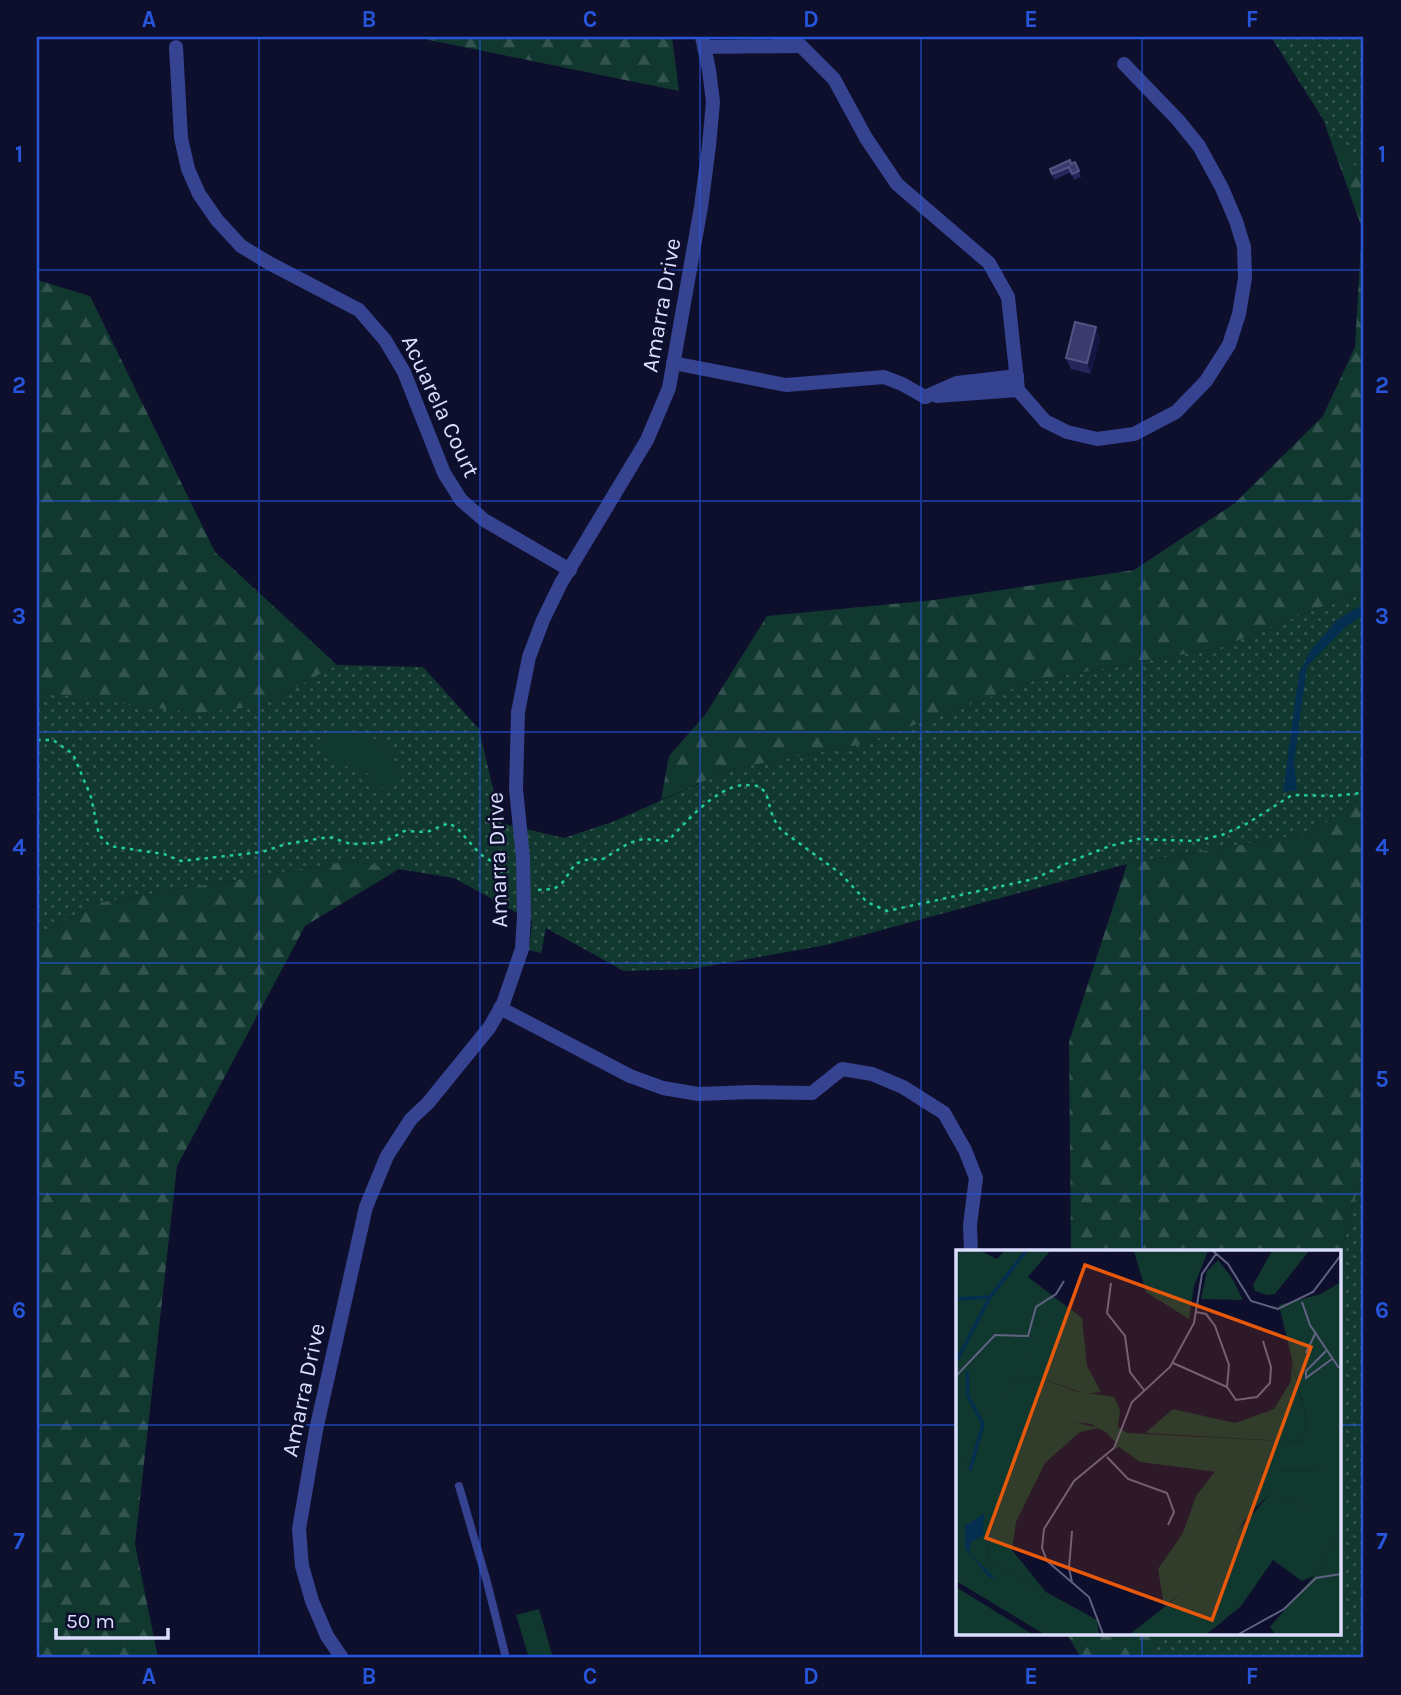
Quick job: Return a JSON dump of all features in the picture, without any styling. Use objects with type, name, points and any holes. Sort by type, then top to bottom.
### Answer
[{"type":"street","points":[[780,37],[799,44],[834,79],[866,138],[897,184],[989,263],[1008,298],[1017,383],[1045,421],[1067,432],[1097,439],[1133,435],[1176,412],[1206,381],[1229,345],[1239,314],[1245,278],[1244,247],[1236,222],[1222,188],[1199,146],[1124,64]]},
{"type":"street","points":[[703,42],[802,47]]},
{"type":"street","name":"Amarra Drive","points":[[342,1658],[327,1636],[312,1601],[302,1566],[299,1529],[316,1430],[366,1207],[387,1156],[411,1119],[428,1103],[489,1028],[513,979],[522,949],[523,858],[516,789],[517,712],[529,657],[543,620],[569,570],[647,440],[669,388],[709,146],[713,102],[703,42]]},
{"type":"street","name":"Acuarela Court","points":[[176,47],[181,138],[188,169],[199,194],[216,220],[241,246],[269,264],[359,310],[385,340],[404,372],[444,473],[461,500],[484,520],[569,570]]},
{"type":"street","points":[[673,363],[786,385],[884,377],[925,397],[957,383],[1017,383]]},
{"type":"street","points":[[500,1008],[630,1076],[663,1088],[698,1094],[812,1093],[842,1069],[872,1074],[903,1087],[944,1113],[965,1150],[976,1178],[970,1225],[971,1250]]},
{"type":"lane","points":[[458,1486],[487,1582],[506,1658]]},
{"type":"path","points":[[37,740],[53,740],[73,754],[91,797],[99,835],[110,846],[163,854],[181,862],[262,852],[286,844],[329,836],[351,844],[379,843],[404,831],[427,832],[449,823],[481,854],[500,867],[504,887],[512,892]]},
{"type":"path","points":[[531,890],[554,889],[563,882],[575,864],[584,860],[603,859],[629,843],[643,839],[668,841],[695,813],[719,794],[741,785],[759,786],[766,793],[772,818],[781,830],[840,873],[867,902],[887,911],[1034,879],[1074,860],[1138,838],[1194,841],[1222,835],[1248,823],[1292,795],[1332,796],[1362,793],[1364,790]]},
{"type":"green space","points":[[415,37],[672,37],[679,91]]},
{"type":"green space","points":[[1271,37],[1364,37],[1364,180],[1323,119]]},
{"type":"green space","points":[[1323,119],[1364,180],[1364,590],[1219,648],[1033,681],[863,744],[732,769],[661,800],[669,756],[705,715],[767,616],[934,600],[1134,570],[1235,503],[1323,416],[1355,347],[1362,228]]},
{"type":"green space","points":[[37,280],[90,296],[215,552],[337,665],[261,706],[195,713],[52,694],[37,697]]},
{"type":"green space","points":[[1364,590],[1364,797],[1311,833],[1127,864],[826,945],[692,969],[624,971],[546,928],[541,953],[529,950],[532,921],[454,878],[349,861],[102,902],[37,935],[37,697],[52,694],[261,706],[337,665],[423,667],[479,729],[501,823],[564,838],[615,821],[732,769],[863,744],[1033,681],[1219,648]]},
{"type":"green space","points":[[332,730],[360,733],[383,745],[397,767],[395,781],[379,789],[367,773],[341,764],[323,753],[321,739]]},
{"type":"green space","points":[[1364,797],[1364,1164],[1342,1250],[1071,1250],[1069,1042],[1127,864],[1311,833]]},
{"type":"green space","points":[[349,861],[399,869],[305,926],[177,1166],[135,1544],[158,1658],[37,1658],[37,935],[102,902]]},
{"type":"green space","points":[[1364,1164],[1364,1658],[1147,1658],[1163,1636],[1342,1636],[1342,1250]]},
{"type":"green space","points":[[539,1609],[553,1658],[529,1658],[516,1615]]},
{"type":"green space","points":[[1068,1636],[1163,1636],[1147,1658],[1081,1658]]},
{"type":"water","points":[[1364,604],[1364,614],[1344,628],[1307,666],[1294,763],[1297,790],[1283,792],[1299,673],[1311,650],[1338,619]]},
{"type":"building","points":[[1070,160],[1071,164],[1075,162],[1079,171],[1072,174],[1069,167],[1052,174],[1050,169]]},
{"type":"building","points":[[1075,322],[1096,327],[1087,363],[1066,358]]}]
